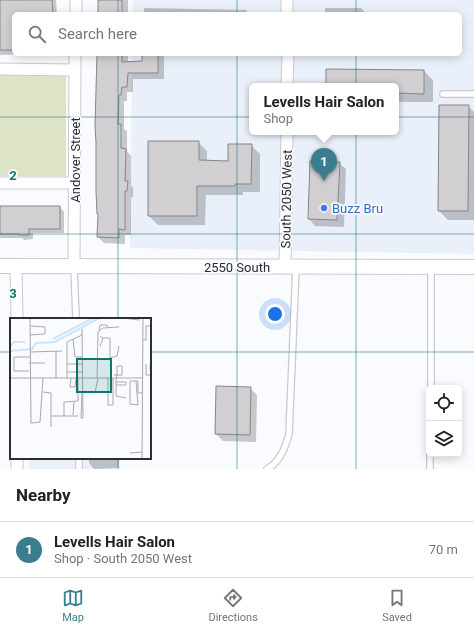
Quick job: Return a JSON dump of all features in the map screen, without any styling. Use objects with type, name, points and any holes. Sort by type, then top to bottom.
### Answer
[{"type":"street","points":[[76,0],[76,12]]},
{"type":"street","points":[[287,0],[288,12]]},
{"type":"street","name":"Andover Street","points":[[74,266],[75,56]]},
{"type":"street","points":[[287,83],[288,56]]},
{"type":"street","points":[[0,69],[75,70]]},
{"type":"street","name":"South 2050 West","points":[[287,135],[291,267]]},
{"type":"street","points":[[0,183],[75,183]]},
{"type":"street","name":"2550 South","points":[[0,266],[474,267]]},
{"type":"street","points":[[16,266],[16,318]]},
{"type":"lane","points":[[443,94],[474,94]]},
{"type":"lane","points":[[74,266],[76,318]]},
{"type":"lane","points":[[267,469],[273,466],[284,451],[289,434],[291,267]]},
{"type":"lane","points":[[431,267],[431,385]]},
{"type":"lane","points":[[430,457],[430,469]]},
{"type":"shaded area","points":[[133,0],[474,0],[474,254],[130,248],[132,56],[462,56],[462,12],[133,12]]},
{"type":"shaded area","points":[[29,459],[120,459],[120,469],[29,469]]},
{"type":"green space","points":[[0,75],[66,75],[66,176],[0,176]]},
{"type":"building","points":[[0,0],[52,0],[53,12],[12,12],[12,50],[0,50]]},
{"type":"building","points":[[98,0],[122,0],[122,12],[98,12]]},
{"type":"building","points":[[97,56],[122,56],[122,62],[142,61],[142,56],[158,56],[158,73],[128,73],[127,87],[122,87],[121,95],[119,95],[118,124],[121,124],[121,148],[126,149],[125,181],[128,181],[127,191],[125,191],[125,230],[119,229],[119,238],[97,237],[98,214],[96,191],[95,126]]},
{"type":"building","points":[[326,69],[424,70],[424,94],[399,93],[399,83],[326,83]]},
{"type":"building","points":[[439,105],[469,105],[468,211],[438,211]]},
{"type":"building","points":[[148,141],[199,141],[199,160],[228,161],[228,144],[252,144],[251,184],[235,184],[235,186],[197,186],[197,216],[148,216]]},
{"type":"building","points":[[310,161],[340,162],[337,220],[308,219]]},
{"type":"building","points":[[0,206],[60,206],[60,229],[29,229],[29,235],[0,234]]},
{"type":"building","points":[[216,386],[251,387],[250,435],[215,434]]},
{"type":"place","name":"Levells Hair Salon","points":[[324,181]]},
{"type":"place","name":"Buzz Bru","points":[[324,208]]}]
